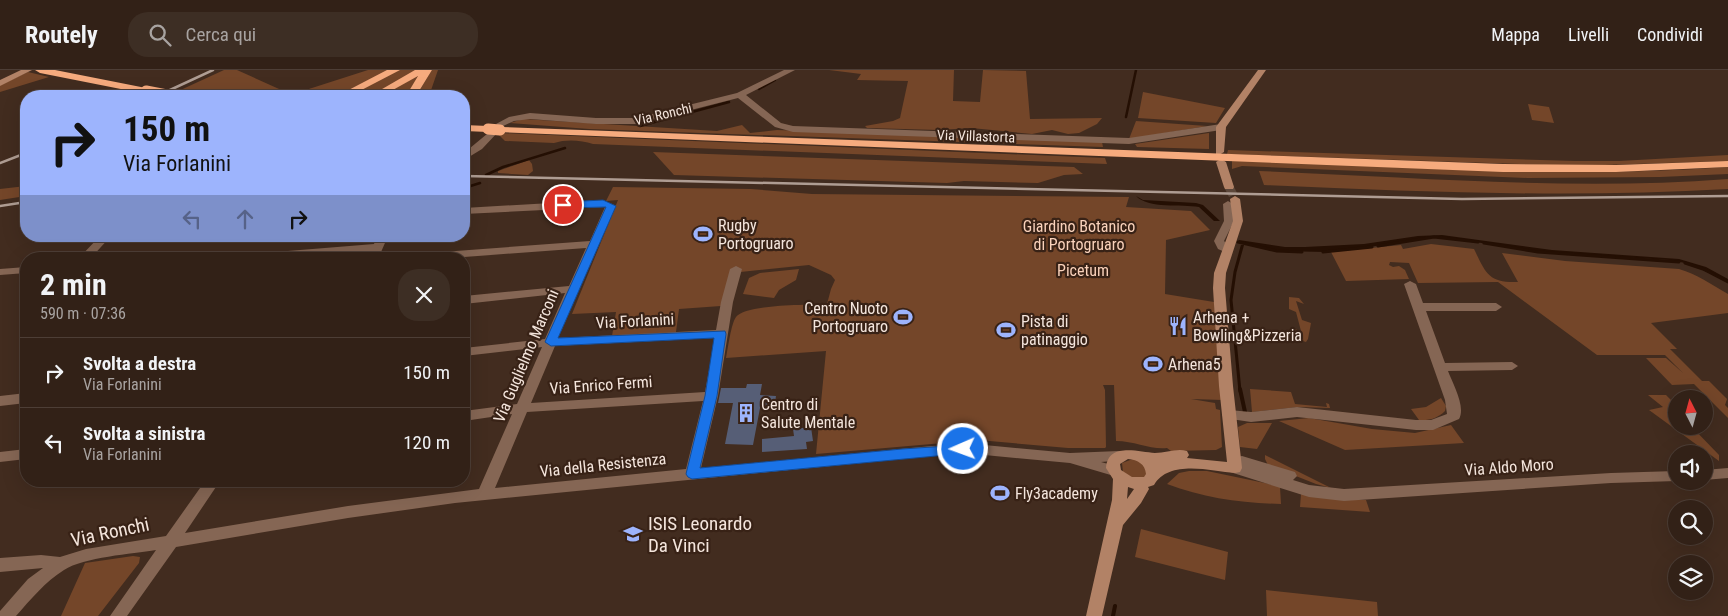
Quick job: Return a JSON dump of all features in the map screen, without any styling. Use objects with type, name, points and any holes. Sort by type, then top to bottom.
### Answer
[{"type":"highway","points":[[40,70],[136,90]]},
{"type":"highway","points":[[354,90],[395,70]]},
{"type":"highway","points":[[386,90],[422,70]]},
{"type":"highway","points":[[415,90],[427,70]]},
{"type":"highway","points":[[470,128],[1547,169],[1662,168],[1728,164]]},
{"type":"street","points":[[0,75],[21,70]]},
{"type":"street","points":[[0,81],[21,70]]},
{"type":"street","points":[[0,81],[28,70]]},
{"type":"street","name":"Via Ronchi","points":[[470,153],[485,142],[496,129],[512,119],[530,116],[636,121],[740,95],[790,70]]},
{"type":"street","points":[[1229,187],[1220,157],[1221,127],[1262,70]]},
{"type":"street","name":"Via Villastorta","points":[[740,95],[778,125],[793,129],[1129,141],[1221,127]]},
{"type":"street","points":[[1232,201],[1238,221],[1220,273],[1219,288],[1229,415],[1235,464]]},
{"type":"street","name":"Via Guglielmo Marconi","points":[[470,211],[609,204],[611,208],[573,289],[484,495]]},
{"type":"street","points":[[90,252],[100,242]]},
{"type":"street","points":[[317,252],[343,250],[381,242]]},
{"type":"street","points":[[470,253],[594,244]]},
{"type":"street","points":[[692,474],[711,396],[721,334],[736,269]]},
{"type":"street","points":[[0,272],[20,270]]},
{"type":"street","points":[[1229,415],[1251,417],[1297,412],[1386,423],[1433,425],[1454,416],[1452,400],[1410,284]]},
{"type":"street","points":[[470,299],[573,289]]},
{"type":"street","points":[[1419,307],[1496,307]]},
{"type":"street","name":"Via Forlanini","points":[[470,351],[551,342],[721,334]]},
{"type":"street","points":[[1440,367],[1512,366]]},
{"type":"street","name":"Via Enrico Fermi","points":[[470,415],[521,408],[711,396]]},
{"type":"street","points":[[0,400],[20,398]]},
{"type":"street","name":"Via della Resistenza","points":[[172,540],[419,502],[953,450],[994,451],[1070,458]]},
{"type":"street","points":[[1128,454],[1139,456],[1152,466],[1153,474],[1149,481],[1139,484],[1126,482],[1117,475],[1070,458],[1128,454]]},
{"type":"street","points":[[0,457],[20,455]]},
{"type":"street","name":"Via Aldo Moro","points":[[1139,456],[1157,458],[1197,455],[1235,464],[1272,469],[1312,486],[1344,495]]},
{"type":"street","points":[[1094,616],[1102,576],[1117,521],[1117,475],[1113,463],[1119,456]]},
{"type":"street","name":"Via Aldo Moro","points":[[1153,474],[1168,466],[1192,463],[1235,464],[1310,491],[1344,495],[1611,478],[1668,476]]},
{"type":"street","points":[[1713,474],[1728,473]]},
{"type":"street","points":[[1117,521],[1142,489],[1139,484]]},
{"type":"street","name":"Via Ronchi","points":[[6,616],[34,584],[60,564],[86,555],[172,540],[209,487]]},
{"type":"street","points":[[118,616],[172,540]]},
{"type":"street","points":[[0,564],[48,562],[60,564]]},
{"type":"green space","points":[[224,70],[237,70],[281,90],[181,90]]},
{"type":"green space","points":[[368,70],[391,70],[349,90],[306,90]]},
{"type":"green space","points":[[398,70],[418,70],[381,90],[359,90]]},
{"type":"green space","points":[[432,70],[438,70],[431,90],[420,90]]},
{"type":"green space","points":[[829,70],[954,70],[953,101],[980,102],[983,70],[1026,71],[1030,119],[1102,118],[1097,124],[1079,133],[1068,134],[1052,130],[1032,134],[971,128],[939,130],[867,128],[865,126],[900,118],[908,81],[857,80],[861,74]]},
{"type":"green space","points":[[28,72],[49,77],[0,92],[0,85]]},
{"type":"green space","points":[[419,75],[421,75],[412,90],[391,90]]},
{"type":"green space","points":[[1143,92],[1225,108],[1216,123],[1138,118]]},
{"type":"green space","points":[[1528,104],[1549,107],[1554,123],[1532,120]]},
{"type":"green space","points":[[523,119],[717,131],[742,125],[750,133],[777,130],[1102,142],[1103,147],[589,129],[510,123]]},
{"type":"green space","points":[[1136,121],[1207,126],[1129,139]]},
{"type":"green space","points":[[499,133],[1105,158],[1107,164],[593,144],[574,140],[554,143],[505,141]]},
{"type":"green space","points":[[1209,133],[1209,149],[1137,147],[1135,144]]},
{"type":"green space","points":[[1228,150],[1575,161],[1619,161],[1728,155],[1728,161],[1574,166],[1227,154]]},
{"type":"green space","points":[[653,152],[1074,167],[1083,174],[1064,175],[1038,183],[964,181],[947,183],[674,175]]},
{"type":"green space","points":[[529,160],[533,171],[528,175],[498,173],[498,171]]},
{"type":"green space","points":[[1232,160],[1542,172],[1604,172],[1728,167],[1728,174],[1660,177],[1527,178],[1242,166],[1232,169]]},
{"type":"green space","points":[[1259,171],[1552,183],[1611,184],[1728,179],[1728,189],[1554,194],[1380,190],[1264,185]]},
{"type":"green space","points":[[20,187],[20,197],[0,200],[0,189]]},
{"type":"green space","points":[[613,187],[751,189],[812,194],[1129,197],[1126,207],[1191,211],[1210,230],[1166,240],[1165,294],[1214,302],[1223,400],[1191,399],[1215,403],[1216,409],[1220,410],[1222,447],[1216,450],[1171,451],[1167,448],[1155,448],[1116,441],[1114,385],[1103,385],[1105,390],[1105,448],[1068,448],[978,440],[816,454],[826,351],[726,358],[731,330],[736,317],[742,313],[764,307],[827,304],[835,280],[831,275],[809,265],[731,273],[721,306],[679,309],[676,332],[612,336],[616,312],[572,314],[618,200],[606,201]]},
{"type":"green space","points":[[1431,244],[1474,249],[1486,271],[1494,279],[1508,282],[1518,282],[1502,253],[1565,261],[1679,269],[1710,283],[1728,294],[1728,313],[1651,323],[1677,349],[1670,349],[1702,381],[1709,381],[1727,399],[1725,405],[1728,408],[1728,418],[1713,403],[1713,390],[1700,390],[1694,384],[1672,385],[1646,358],[1666,358],[1683,373],[1665,355],[1597,355],[1498,282],[1418,283],[1409,263],[1390,262],[1389,265],[1393,267],[1399,266],[1405,270],[1409,279],[1346,281],[1331,252],[1401,245],[1403,249]]},
{"type":"green space","points":[[799,269],[796,280],[779,290],[774,298],[743,294],[749,278],[760,273]]},
{"type":"green space","points":[[1289,297],[1299,298],[1304,304],[1296,301],[1302,320],[1311,323],[1306,342],[1300,340],[1294,329],[1301,331],[1296,312],[1289,309]]},
{"type":"green space","points":[[1250,389],[1291,392],[1295,404],[1327,407],[1326,403],[1329,404],[1330,408],[1298,407],[1252,412]]},
{"type":"green space","points":[[1648,395],[1666,395],[1668,397],[1668,424],[1649,410],[1663,407]]},
{"type":"green space","points":[[1441,398],[1446,406],[1445,411],[1439,416],[1419,420],[1411,409],[1426,407]]},
{"type":"green space","points":[[1309,418],[1372,429],[1415,433],[1451,425],[1464,443],[1345,450],[1279,421]]},
{"type":"green space","points":[[1247,423],[1272,423],[1257,449],[1240,447],[1238,427]]},
{"type":"green space","points":[[1683,435],[1700,435],[1709,445],[1697,445]]},
{"type":"green space","points":[[1713,449],[1719,455],[1719,461],[1713,457]]},
{"type":"green space","points":[[1265,455],[1331,488],[1268,465]]},
{"type":"green space","points":[[1133,459],[1142,462],[1148,471],[1145,477],[1133,478],[1123,472],[1122,463]]},
{"type":"green space","points":[[1207,471],[1280,487],[1281,504],[1223,499],[1167,484],[1179,473]]},
{"type":"green space","points":[[1301,494],[1347,500],[1366,500],[1370,512],[1300,507]]},
{"type":"green space","points":[[1141,529],[1228,552],[1225,580],[1135,557]]},
{"type":"green space","points":[[133,556],[140,557],[139,563],[98,616],[61,616],[85,563]]},
{"type":"green space","points":[[1266,590],[1377,602],[1378,616],[1267,616]]},
{"type":"shaded area","points":[[1136,196],[1143,200],[1203,205],[1220,221],[1214,221],[1199,207],[1149,203],[1141,200]]},
{"type":"shaded area","points":[[1442,235],[1552,250],[1679,259],[1706,267],[1728,279],[1728,282],[1690,264],[1670,260],[1538,252],[1434,237],[1326,252],[1277,251],[1238,242],[1239,240],[1285,247],[1305,247],[1364,244],[1418,236]]},
{"type":"building","name":"Centro di Salute Mentale","points":[[747,384],[762,384],[760,395],[776,396],[774,408],[760,408],[753,445],[725,444],[733,403],[718,403],[721,388],[746,388]]},
{"type":"building","points":[[811,427],[813,441],[806,442],[807,449],[762,452],[762,439],[794,436],[793,429]]},
{"type":"waterway","points":[[1126,117],[1136,70]]},
{"type":"waterway","points":[[759,89],[775,80]]},
{"type":"waterway","points":[[640,126],[729,102]]},
{"type":"waterway","points":[[486,175],[503,167],[565,148]]},
{"type":"waterway","points":[[470,186],[480,183]]},
{"type":"waterway","points":[[1378,246],[1434,237],[1478,242]]},
{"type":"waterway","points":[[1238,242],[1243,243]]},
{"type":"waterway","points":[[1240,391],[1231,300],[1235,272],[1243,243]]},
{"type":"waterway","points":[[1243,243],[1277,251],[1302,252]]},
{"type":"waterway","points":[[1484,243],[1538,252],[1679,262]]},
{"type":"waterway","points":[[1323,252],[1372,247]]},
{"type":"waterway","points":[[1685,263],[1703,269],[1728,282]]},
{"type":"waterway","points":[[1240,389],[1245,412]]},
{"type":"waterway","points":[[1113,616],[1115,606]]},
{"type":"tunnel","points":[[1229,187],[1235,199]]},
{"type":"railway","points":[[170,90],[213,70]]},
{"type":"railway","points":[[0,163],[20,155]]},
{"type":"railway","points":[[470,176],[1462,199],[1728,196]]},
{"type":"railway","points":[[0,206],[20,203]]},
{"type":"place","name":"Rugby Portogruaro","points":[[703,234]]},
{"type":"place","name":"Centro Nuoto Portogruaro","points":[[903,317]]},
{"type":"place","name":"Arhena + Bowling&Pizzeria","points":[[1178,326]]},
{"type":"place","name":"Pista di patinaggio","points":[[1006,330]]},
{"type":"place","name":"Arhena5","points":[[1153,364]]},
{"type":"place","name":"Centro di Salute Mentale","points":[[746,413]]},
{"type":"place","name":"Fly3academy","points":[[1000,493]]},
{"type":"place","name":"ISIS Leonardo Da Vinci","points":[[633,534]]},
{"type":"route","points":[[563,205],[603,203],[609,204],[611,208],[573,289],[551,342],[721,334],[711,396],[692,474],[902,453],[963,449]]},
{"type":"park label","name":"Giardino Botanico di Portogruaro","points":[[1079,235]]},
{"type":"park label","name":"Picetum","points":[[1083,270]]}]
